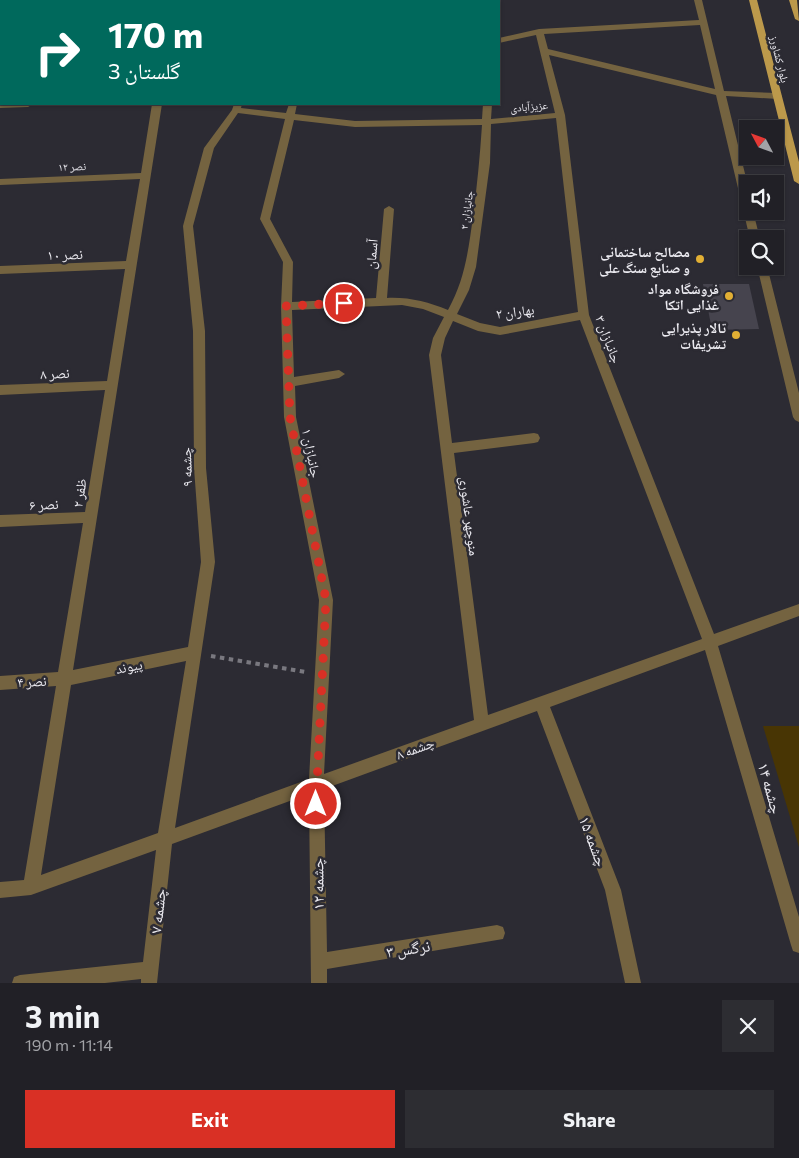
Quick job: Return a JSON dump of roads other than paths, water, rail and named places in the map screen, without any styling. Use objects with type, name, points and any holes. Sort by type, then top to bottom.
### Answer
[{"type":"main road","name":"بلوار کشاورز","points":[[753,0],[799,181]]},
{"type":"main road","points":[[793,0],[799,19]]},
{"type":"street","points":[[698,0],[739,175]]},
{"type":"street","points":[[500,40],[539,32],[702,22]]},
{"type":"street","name":"جانبازان ۳","points":[[539,32],[560,115],[584,315],[710,642]]},
{"type":"street","points":[[545,51],[719,93],[778,96]]},
{"type":"street","name":"ظفر ۲","points":[[31,887],[157,105]]},
{"type":"street","name":"جانبازان ۱","points":[[293,105],[266,219],[288,262],[286,306],[290,417],[326,600],[316,784]]},
{"type":"street","name":"جانبازان ۲","points":[[451,316],[464,290],[471,267],[485,163],[487,105]]},
{"type":"street","name":"عزیزآبادی","points":[[237,107],[290,118],[355,124],[486,122],[560,115]]},
{"type":"street","name":"چشمه ۹","points":[[165,839],[208,562],[200,468],[199,331],[188,226],[209,148],[237,107]]},
{"type":"street","name":"نصر ۱۲","points":[[0,182],[145,176]]},
{"type":"street","name":"آسمان","points":[[382,302],[389,209]]},
{"type":"street","name":"نصر ۱۰","points":[[0,270],[131,265]]},
{"type":"street","points":[[764,275],[799,417]]},
{"type":"street","name":"بهاران ۲","points":[[286,306],[402,301],[417,304],[478,327],[500,331],[584,315]]},
{"type":"street","name":"منوچهر عاشوری","points":[[451,316],[439,338],[435,355],[482,724]]},
{"type":"street","points":[[289,382],[339,374]]},
{"type":"street","name":"نصر ۸","points":[[0,390],[112,385]]},
{"type":"street","points":[[447,449],[534,438]]},
{"type":"street","name":"نصر ۶","points":[[0,521],[90,517]]},
{"type":"street","name":"چشمه ۸","points":[[0,890],[31,887],[799,610]]},
{"type":"street","name":"چشمه ۱۴","points":[[710,642],[799,945]]},
{"type":"street","name":"پیوند","points":[[64,679],[193,653]]},
{"type":"street","name":"نصر ۴","points":[[0,683],[64,679]]},
{"type":"street","name":"چشمه ۱۵","points":[[542,703],[614,890],[633,983]]},
{"type":"street","name":"چشمه ۱۲","points":[[316,784],[319,983]]},
{"type":"street","name":"چشمه ۷","points":[[150,977],[165,839]]},
{"type":"street","name":"نرگس ۳","points":[[318,962],[497,933]]},
{"type":"street","points":[[20,983],[150,977]]},
{"type":"place","name":"مصالح ساختمانی و صنایع سنگ علی","points":[[700,259]]},
{"type":"place","name":"فروشگاه مواد غذایی اتکا","points":[[729,296]]},
{"type":"place","name":"تالار پذیرایی تشریفات","points":[[736,335]]}]
